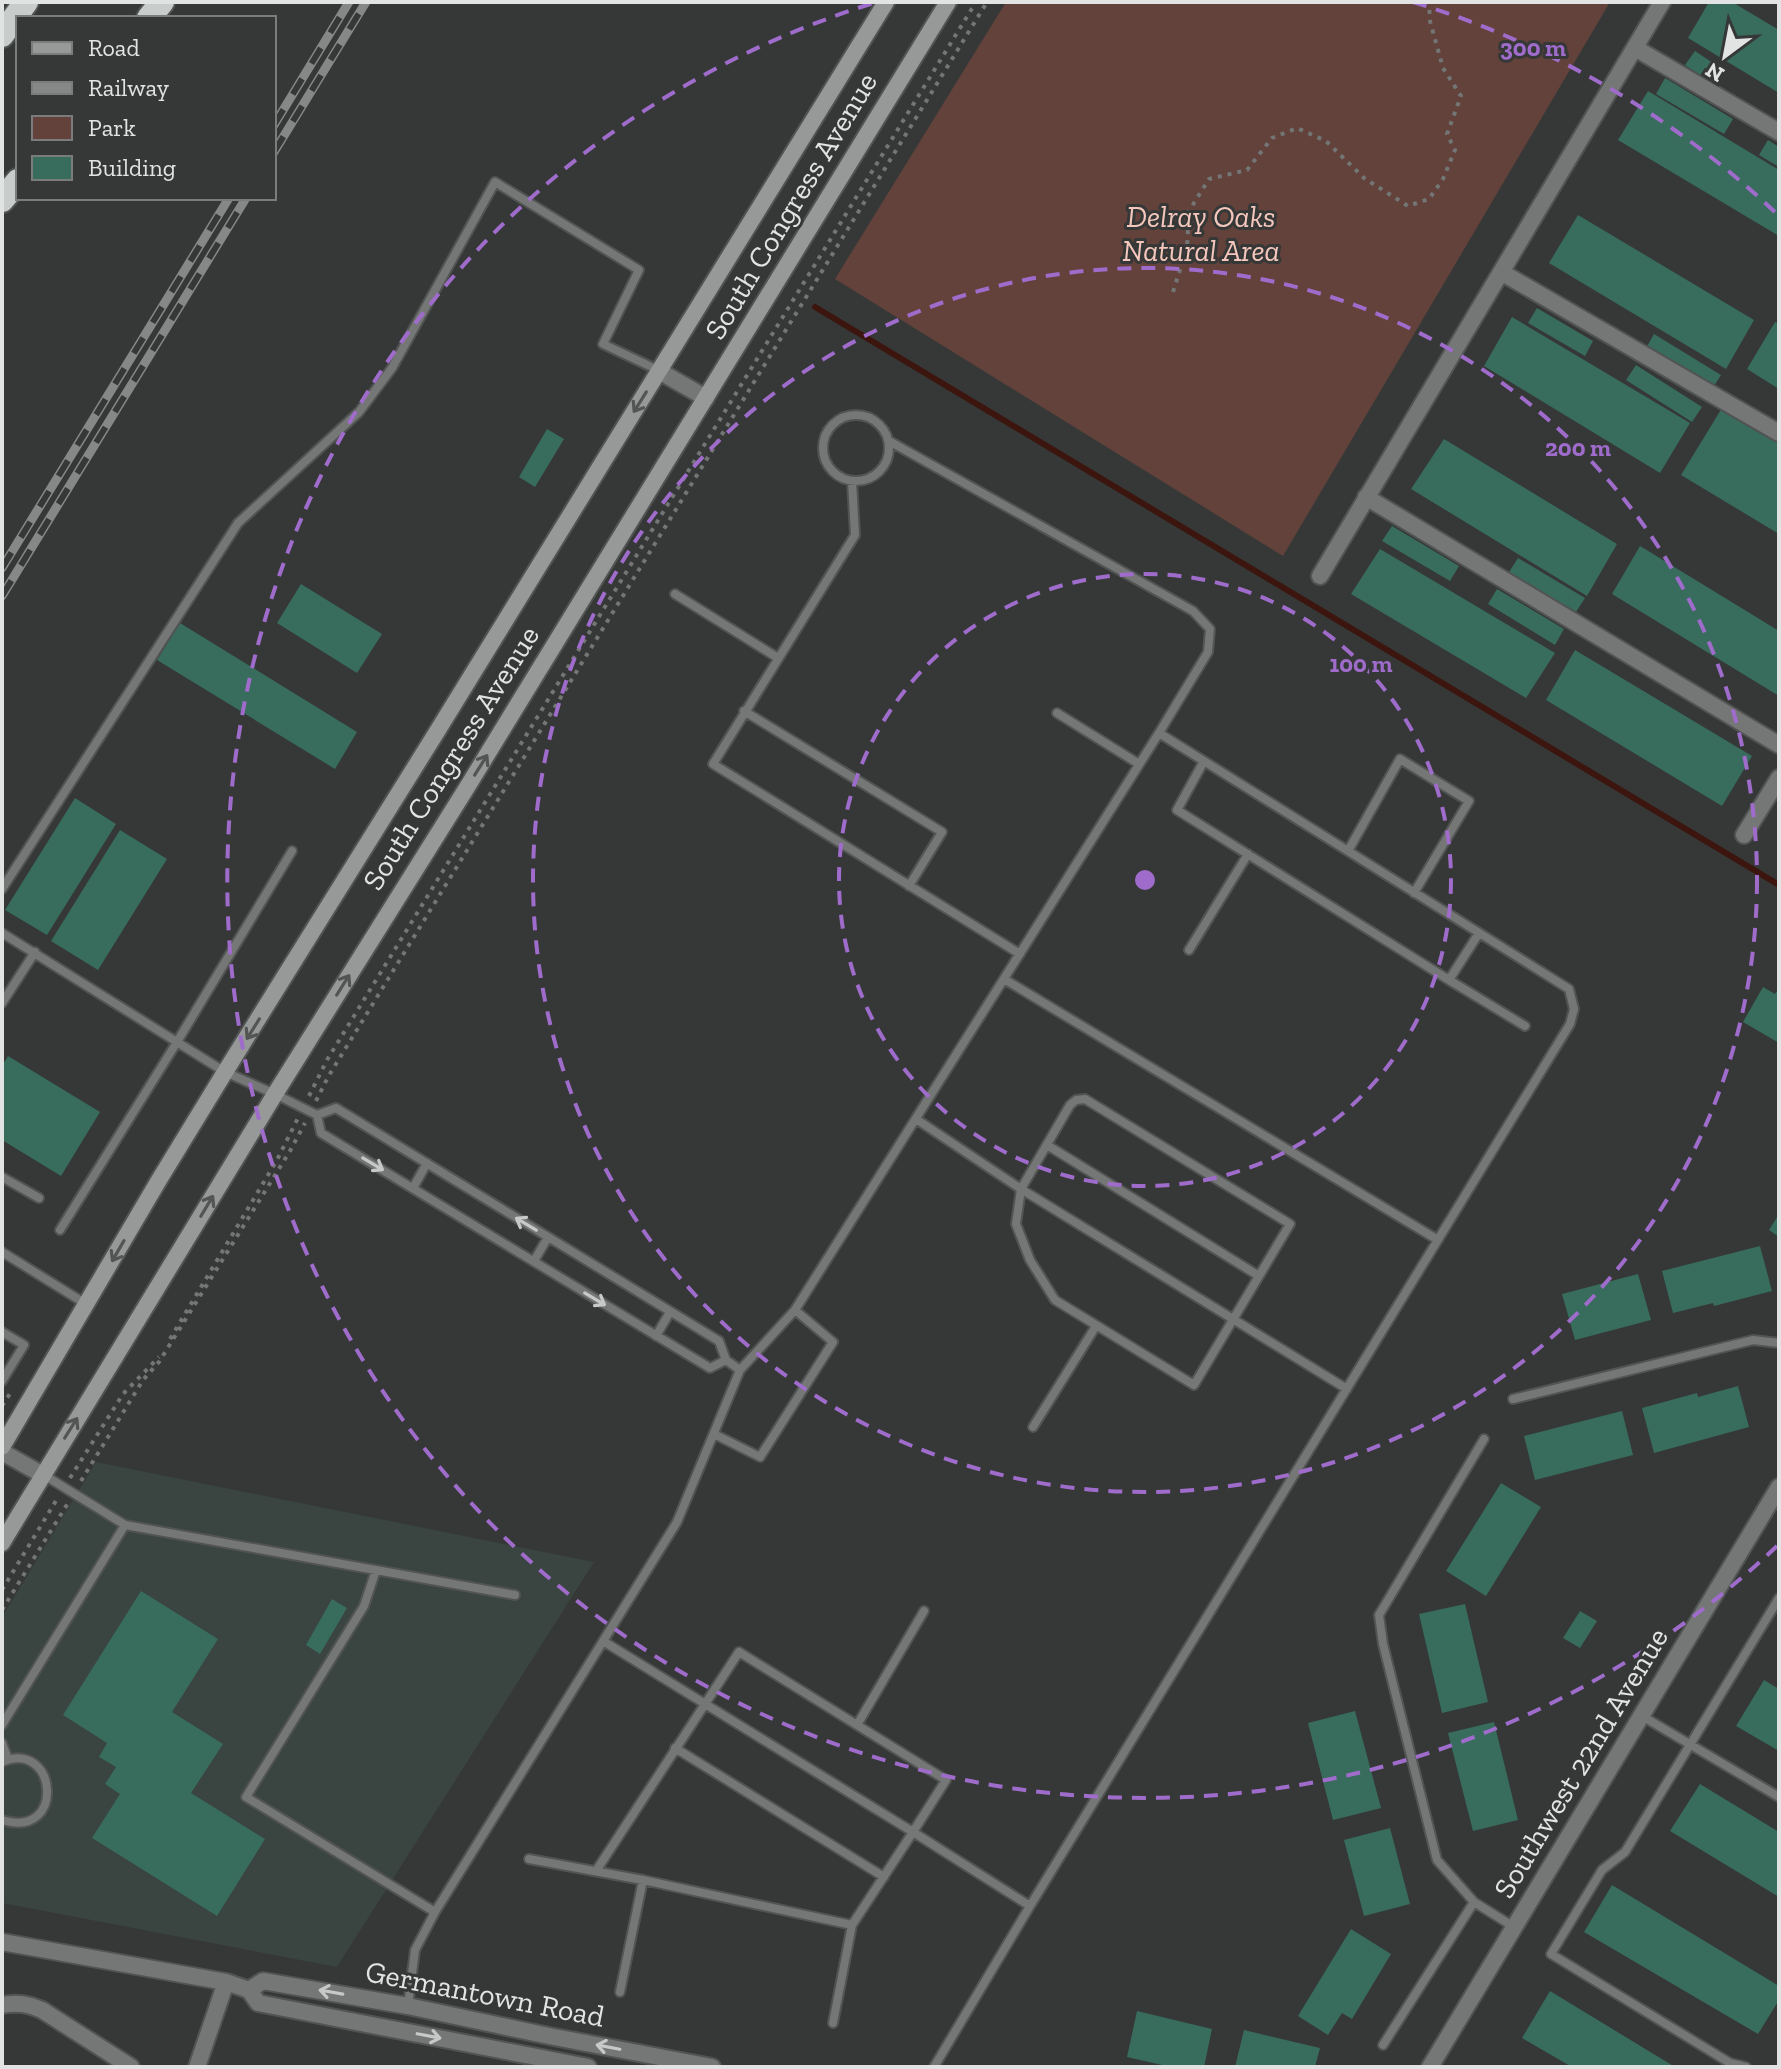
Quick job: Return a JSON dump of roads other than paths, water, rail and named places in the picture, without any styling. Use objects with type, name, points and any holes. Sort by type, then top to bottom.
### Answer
[{"type":"highway","points":[[2,35],[26,2]]},
{"type":"highway","points":[[2,200],[16,183]]},
{"type":"main road","name":"South Congress Avenue","points":[[2,1449],[225,1072],[886,2]]},
{"type":"main road","name":"South Congress Avenue","points":[[2,1543],[948,2]]},
{"type":"street","points":[[1320,576],[1662,2]]},
{"type":"street","points":[[1635,48],[1779,132]]},
{"type":"street","points":[[1501,272],[1779,433]]},
{"type":"street","points":[[659,371],[706,398]]},
{"type":"street","points":[[1366,497],[1779,745]]},
{"type":"street","points":[[1744,835],[1779,778]]},
{"type":"street","points":[[2,1449],[43,1475]]},
{"type":"street","name":"Southwest 22nd Avenue","points":[[1430,2067],[1779,1487]]},
{"type":"street","name":"Germantown Road","points":[[2,1942],[226,1982],[249,1990],[258,2003],[588,2067]]},
{"type":"street","name":"Germantown Road","points":[[249,1990],[263,1981],[408,2006],[712,2067]]},
{"type":"street","points":[[197,2067],[226,1982]]},
{"type":"street","points":[[2,2005],[28,2004],[42,2010],[131,2067]]},
{"type":"street","points":[[311,2013],[319,2008],[331,2008],[399,2021],[406,2018],[408,2006]]},
{"type":"lane","points":[[2,889],[238,523],[359,412],[392,368],[495,182],[639,270],[603,344],[659,371]]},
{"type":"lane","points":[[855,414],[867,416],[885,430],[889,452],[881,471],[862,481],[852,481],[841,478],[826,463],[823,443],[834,423],[855,414]]},
{"type":"lane","points":[[408,2006],[415,1950],[435,1912],[677,1522],[740,1370],[795,1310],[1208,652],[1210,629],[1193,611],[889,441]]},
{"type":"lane","points":[[852,481],[855,535],[713,764],[1020,954]]},
{"type":"lane","points":[[675,594],[778,658]]},
{"type":"lane","points":[[744,711],[942,832],[909,886]]},
{"type":"lane","points":[[1057,713],[1139,764]]},
{"type":"lane","points":[[934,2067],[1570,1024],[1574,1009],[1569,989],[1159,733]]},
{"type":"lane","points":[[1348,851],[1400,759],[1469,801],[1414,893]]},
{"type":"lane","points":[[1204,761],[1177,810],[1525,1026]]},
{"type":"lane","points":[[60,1230],[292,851]]},
{"type":"lane","points":[[1189,950],[1248,854]]},
{"type":"lane","points":[[2,933],[225,1072],[310,1112],[321,1133],[710,1368],[726,1360]]},
{"type":"lane","points":[[1449,980],[1479,933]]},
{"type":"lane","points":[[2,1003],[35,952]]},
{"type":"lane","points":[[1004,979],[1438,1240]]},
{"type":"lane","points":[[1085,1099],[1290,1224],[1194,1385],[1055,1300],[1030,1260],[1016,1224],[1021,1189],[1047,1145],[1070,1105],[1076,1100],[1085,1099]]},
{"type":"lane","points":[[310,1112],[336,1108],[719,1341],[726,1360],[740,1370]]},
{"type":"lane","points":[[916,1119],[1021,1189],[1347,1389]]},
{"type":"lane","points":[[1047,1145],[1259,1276]]},
{"type":"lane","points":[[413,1188],[427,1163]]},
{"type":"lane","points":[[2,1177],[39,1198]]},
{"type":"lane","points":[[534,1261],[548,1237]]},
{"type":"lane","points":[[2,1252],[86,1304]]},
{"type":"lane","points":[[714,1434],[760,1457],[833,1342],[795,1310]]},
{"type":"lane","points":[[656,1336],[670,1312]]},
{"type":"lane","points":[[1033,1427],[1096,1326]]},
{"type":"lane","points":[[2,1332],[24,1345],[2,1381]]},
{"type":"lane","points":[[1513,1399],[1753,1340],[1779,1343]]},
{"type":"lane","points":[[1484,1439],[1379,1615],[1383,1644],[1437,1860],[1474,1902],[1515,1927]]},
{"type":"lane","points":[[43,1475],[125,1525],[515,1595]]},
{"type":"lane","points":[[2,1725],[125,1525]]},
{"type":"lane","points":[[376,1570],[364,1606],[246,1797],[435,1912]]},
{"type":"lane","points":[[1746,2067],[1730,2063],[1551,1954],[1602,1870],[1625,1852],[1779,1598]]},
{"type":"lane","points":[[857,1725],[924,1611]]},
{"type":"lane","points":[[603,1641],[1030,1906]]},
{"type":"lane","points":[[596,1871],[739,1652],[946,1780],[852,1925],[833,2023]]},
{"type":"lane","points":[[1642,1716],[1779,1797]]},
{"type":"lane","points":[[2,1743],[5,1760],[28,1761],[37,1766],[47,1783],[48,1793],[46,1803],[33,1818],[13,1823],[2,1820]]},
{"type":"lane","points":[[675,1748],[884,1877]]},
{"type":"lane","points":[[529,1859],[852,1925]]},
{"type":"lane","points":[[620,1992],[643,1880]]},
{"type":"lane","points":[[1383,2045],[1474,1902]]},
{"type":"waterway","points":[[815,307],[1779,885]]},
{"type":"railway","points":[[276,122],[349,2]]},
{"type":"railway","points":[[276,149],[366,2]]},
{"type":"railway","points":[[2,568],[228,200]]},
{"type":"railway","points":[[2,596],[245,200]]},
{"type":"park label","name":"Delray Oaks Natural Area","points":[[1201,234]]}]
